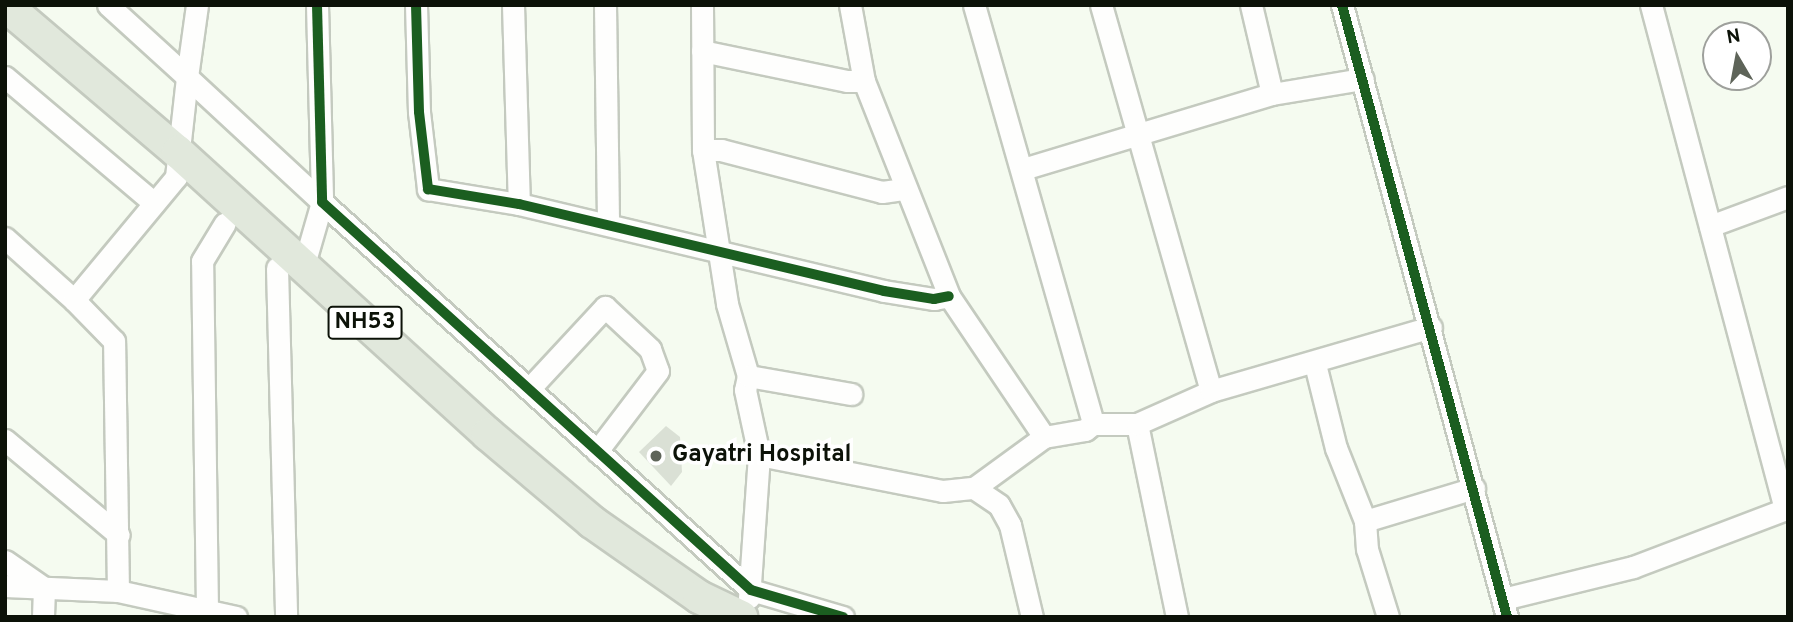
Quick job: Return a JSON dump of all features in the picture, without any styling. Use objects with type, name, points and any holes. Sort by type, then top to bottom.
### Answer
[{"type":"highway","name":"NH53","points":[[5,5],[584,542],[699,617]]},
{"type":"highway","name":"NH53","points":[[5,25],[177,164],[225,223],[290,268],[592,522],[699,597],[745,608]]},
{"type":"street","points":[[108,5],[597,451],[745,608],[843,617]]},
{"type":"street","points":[[74,300],[154,203],[177,164],[197,5]]},
{"type":"street","points":[[286,617],[290,268],[322,202],[317,5]]},
{"type":"street","points":[[416,5],[419,112],[428,189],[519,204],[884,291],[934,299],[949,296]]},
{"type":"street","points":[[513,5],[519,204]]},
{"type":"street","points":[[605,5],[608,224]]},
{"type":"street","points":[[702,5],[703,150],[717,252],[748,376],[745,390],[759,455],[745,608]]},
{"type":"street","points":[[850,5],[864,81],[903,189],[949,296],[1044,437]]},
{"type":"street","points":[[974,5],[1023,169],[1093,424]]},
{"type":"street","points":[[1101,5],[1211,391]]},
{"type":"street","points":[[1251,5],[1272,94]]},
{"type":"street","points":[[1342,5],[1505,608],[1633,567],[1786,509],[1651,5]]},
{"type":"street","points":[[702,51],[847,81],[864,81]]},
{"type":"street","points":[[5,77],[154,203]]},
{"type":"street","points":[[1023,169],[1272,94],[1363,79]]},
{"type":"street","points":[[703,150],[721,150],[882,192],[903,189]]},
{"type":"street","points":[[1710,226],[1788,197]]},
{"type":"street","points":[[208,610],[202,261],[225,223]]},
{"type":"street","points":[[5,238],[74,300],[114,341],[118,591]]},
{"type":"street","points":[[528,389],[605,307],[650,349],[658,370],[597,451]]},
{"type":"street","points":[[759,455],[943,491],[974,488],[1044,437],[1085,430],[1093,424],[1137,424],[1211,391],[1315,364],[1431,327]]},
{"type":"street","points":[[1315,364],[1336,448],[1365,521],[1367,549],[1388,617]]},
{"type":"street","points":[[748,376],[768,376],[851,394]]},
{"type":"street","points":[[1137,424],[1177,617]]},
{"type":"street","points":[[5,440],[119,535]]},
{"type":"street","points":[[974,488],[999,505],[1010,525],[1032,617]]},
{"type":"street","points":[[1365,521],[1474,488]]},
{"type":"street","points":[[5,561],[44,588]]},
{"type":"street","points":[[5,586],[118,591],[236,617]]},
{"type":"street","points":[[43,617],[44,588]]},
{"type":"building","points":[[666,426],[680,437],[682,472],[671,486],[639,452]]},
{"type":"cycle path","points":[[317,5],[322,202],[751,590],[843,617]]},
{"type":"cycle path","points":[[416,5],[419,112],[428,189],[519,204],[884,291],[934,299],[949,296]]},
{"type":"cycle path","points":[[1342,5],[1507,617]]},
{"type":"place","name":"Gayatri Hospital","points":[[656,456]]}]
